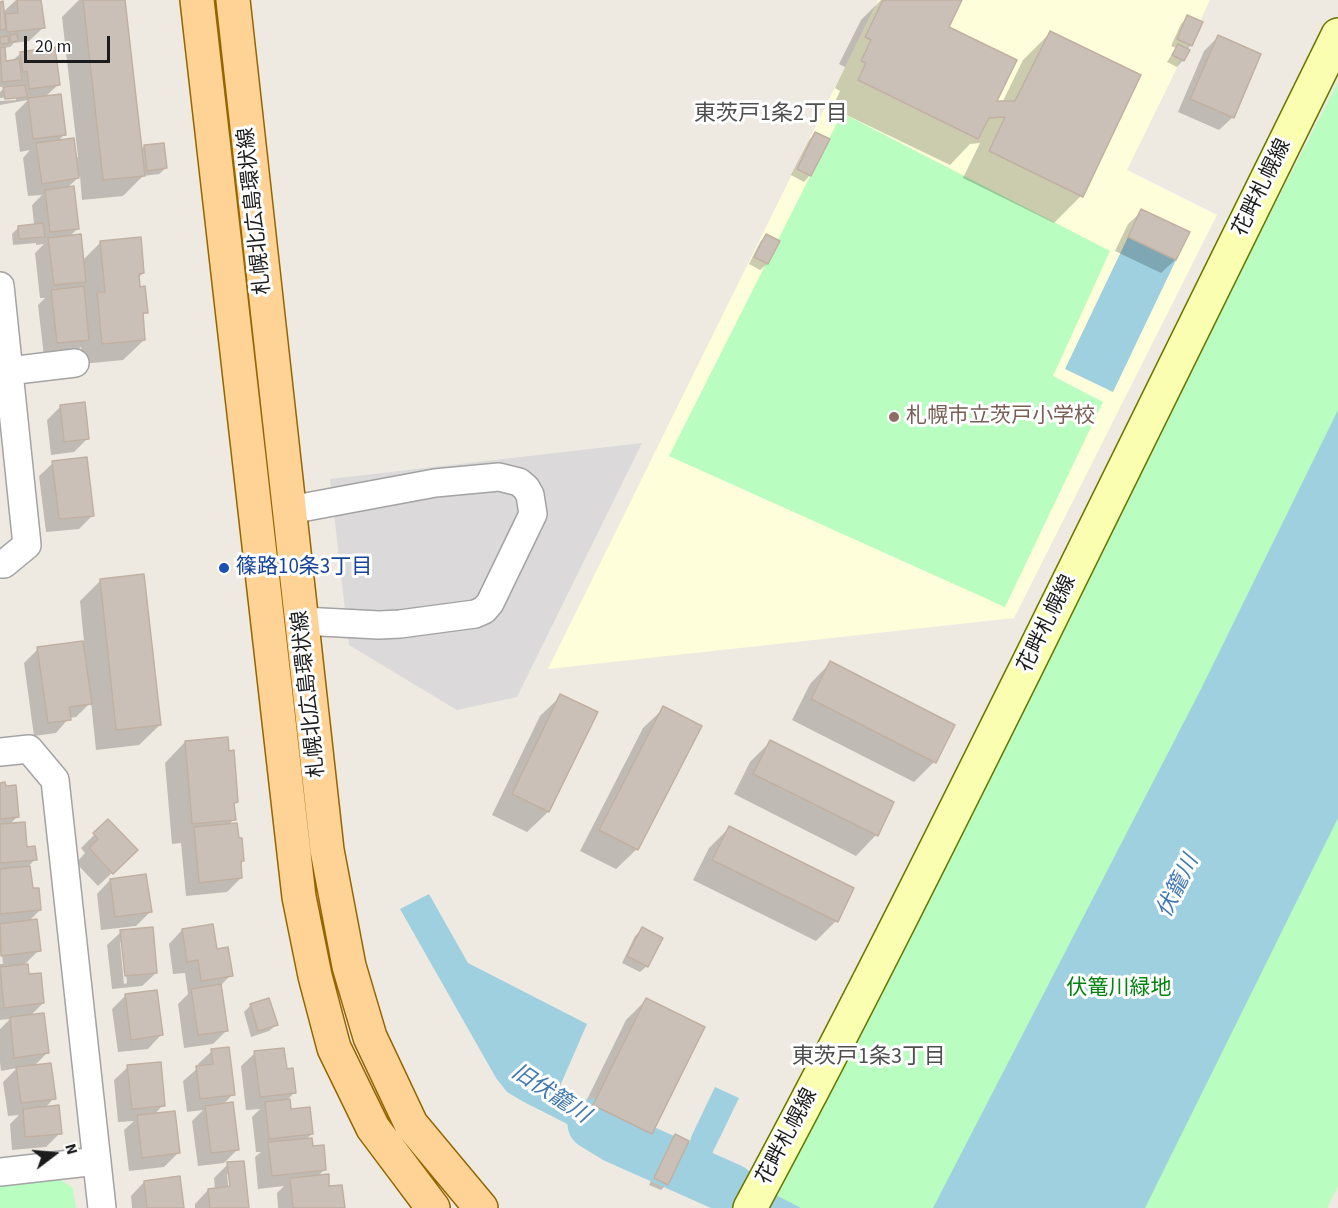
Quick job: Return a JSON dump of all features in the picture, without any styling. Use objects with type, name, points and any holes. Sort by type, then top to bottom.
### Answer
[{"type":"main road","name":"札幌北広島環状線","points":[[197,0],[299,897],[315,976],[334,1048],[373,1128],[433,1208]]},
{"type":"main road","name":"札幌北広島環状線","points":[[233,0],[327,849],[349,966],[370,1037],[411,1124],[481,1208]]},
{"type":"main road","name":"花畔札幌線","points":[[750,1208],[821,1076],[979,762],[1338,35]]},
{"type":"street","points":[[0,286],[5,371],[27,545],[4,564],[0,564]]},
{"type":"street","points":[[5,371],[75,363]]},
{"type":"street","points":[[290,510],[435,483],[499,477],[519,482],[526,488],[532,505],[531,521],[490,603],[484,610],[462,616],[380,625],[302,621]]},
{"type":"street","points":[[0,752],[29,749],[55,780],[102,1208]]},
{"type":"street","points":[[0,1172],[97,1161]]},
{"type":"shaded area","name":"札幌市立茨戸小学校","points":[[878,0],[1210,0],[1127,170],[1217,215],[1014,618],[548,669]]},
{"type":"shaded area","points":[[642,443],[517,697],[457,710],[349,645],[330,479]]},
{"type":"green space","name":"伏篭川緑地","points":[[1338,82],[1338,1186],[1327,1208],[758,1208]]},
{"type":"green space","points":[[842,113],[1110,251],[1053,376],[1103,402],[1005,607],[669,456]]},
{"type":"green space","points":[[58,1178],[73,1188],[76,1208],[0,1208],[0,1184]]},
{"type":"water","points":[[1128,237],[1176,260],[1113,392],[1065,369]]},
{"type":"water","name":"伏籠川","points":[[1338,410],[1338,818],[1145,1208],[933,1208],[1201,689]]},
{"type":"water","points":[[429,894],[468,963],[587,1024],[560,1086],[663,1141],[652,1167],[507,1092],[496,1078],[400,909]]},
{"type":"water","points":[[715,1087],[739,1098],[708,1162],[724,1169],[712,1194],[677,1179],[692,1135]]},
{"type":"water","points":[[774,1194],[801,1208],[767,1208]]},
{"type":"building","points":[[17,0],[41,0],[45,28],[7,32],[5,14],[18,13]]},
{"type":"building","points":[[83,0],[125,0],[145,176],[103,180]]},
{"type":"building","points":[[883,0],[962,0],[949,27],[1017,60],[997,101],[1015,101],[1050,31],[1141,75],[1083,197],[989,151],[1005,117],[989,118],[978,139],[858,80],[866,63],[861,61],[871,40],[865,37]]},
{"type":"building","points":[[3,1],[6,29],[0,30],[0,2]]},
{"type":"building","points":[[1187,15],[1203,22],[1192,46],[1177,39]]},
{"type":"building","points":[[17,34],[18,41],[11,42],[10,35]]},
{"type":"building","points":[[1218,35],[1261,54],[1234,118],[1190,99]]},
{"type":"building","points":[[8,36],[9,43],[0,44],[0,37]]},
{"type":"building","points":[[1178,44],[1190,50],[1184,61],[1172,55]]},
{"type":"building","points":[[5,47],[6,61],[19,59],[22,80],[2,82],[0,48]]},
{"type":"building","points":[[55,47],[60,85],[29,89],[27,71],[23,72],[20,52]]},
{"type":"building","points":[[25,85],[27,97],[5,99],[3,87]]},
{"type":"building","points":[[61,94],[66,135],[33,139],[28,98]]},
{"type":"building","points":[[815,132],[830,139],[811,176],[797,169]]},
{"type":"building","points":[[74,138],[79,178],[42,184],[36,143]]},
{"type":"building","points":[[164,143],[167,168],[147,171],[144,145]]},
{"type":"building","points":[[74,186],[79,229],[50,232],[45,190]]},
{"type":"building","points":[[1141,209],[1190,232],[1176,260],[1128,237]]},
{"type":"building","points":[[43,223],[45,237],[19,239],[18,226]]},
{"type":"building","points":[[81,234],[86,282],[54,285],[48,238]]},
{"type":"building","points":[[766,234],[780,241],[768,264],[754,257]]},
{"type":"building","points":[[141,237],[144,273],[139,274],[140,287],[145,286],[148,313],[143,313],[145,340],[102,344],[97,292],[105,292],[100,241]]},
{"type":"building","points":[[84,286],[89,340],[57,343],[51,290]]},
{"type":"building","points":[[85,402],[89,439],[64,442],[60,405]]},
{"type":"building","points":[[87,457],[94,516],[59,519],[52,461]]},
{"type":"building","points":[[144,574],[161,725],[116,730],[100,579]]},
{"type":"building","points":[[83,641],[92,704],[69,707],[71,720],[48,723],[37,647]]},
{"type":"building","points":[[830,661],[955,725],[936,763],[811,699]]},
{"type":"building","points":[[560,694],[598,712],[549,812],[512,794]]},
{"type":"building","points":[[663,706],[702,726],[638,850],[599,830]]},
{"type":"building","points":[[228,737],[229,751],[234,750],[238,802],[234,803],[236,820],[192,824],[185,741]]},
{"type":"building","points":[[770,740],[894,802],[878,836],[753,774]]},
{"type":"building","points":[[5,782],[6,786],[16,785],[19,817],[0,819],[0,783]]},
{"type":"building","points":[[108,819],[138,850],[113,874],[89,848],[98,839],[93,833]]},
{"type":"building","points":[[25,822],[27,847],[35,846],[37,860],[0,863],[0,824]]},
{"type":"building","points":[[237,823],[239,838],[242,838],[244,861],[241,861],[242,878],[199,883],[194,827]]},
{"type":"building","points":[[729,826],[854,888],[838,922],[712,860]]},
{"type":"building","points":[[30,866],[33,888],[39,888],[41,910],[0,914],[0,869]]},
{"type":"building","points":[[146,874],[152,912],[115,917],[110,879]]},
{"type":"building","points":[[37,919],[41,951],[1,956],[0,924]]},
{"type":"building","points":[[213,924],[217,949],[228,947],[233,976],[201,981],[198,960],[187,962],[182,929]]},
{"type":"building","points":[[153,927],[157,973],[125,976],[120,930]]},
{"type":"building","points":[[642,927],[663,938],[648,967],[627,956]]},
{"type":"building","points":[[28,964],[29,974],[41,973],[44,1003],[4,1008],[0,967]]},
{"type":"building","points":[[221,984],[228,1031],[198,1035],[191,989]]},
{"type":"building","points":[[157,990],[163,1035],[131,1040],[125,994]]},
{"type":"building","points":[[269,998],[278,1025],[258,1031],[250,1004]]},
{"type":"building","points":[[646,998],[705,1027],[652,1134],[593,1105]]},
{"type":"building","points":[[44,1013],[49,1053],[14,1058],[10,1017]]},
{"type":"building","points":[[229,1047],[235,1095],[200,1099],[196,1066],[213,1064],[211,1049]]},
{"type":"building","points":[[284,1048],[287,1069],[293,1068],[296,1093],[260,1097],[254,1051]]},
{"type":"building","points":[[161,1062],[165,1106],[132,1109],[127,1065]]},
{"type":"building","points":[[51,1063],[56,1099],[21,1103],[16,1067]]},
{"type":"building","points":[[290,1099],[291,1109],[310,1107],[313,1134],[269,1139],[265,1102]]},
{"type":"building","points":[[233,1102],[239,1150],[211,1153],[205,1106]]},
{"type":"building","points":[[59,1105],[62,1134],[25,1137],[23,1109]]},
{"type":"building","points":[[175,1111],[180,1153],[142,1158],[137,1115]]},
{"type":"building","points":[[675,1134],[689,1141],[668,1185],[654,1178]]},
{"type":"building","points":[[312,1138],[313,1146],[324,1145],[326,1170],[272,1176],[268,1142]]},
{"type":"building","points":[[244,1161],[249,1208],[210,1208],[208,1189],[230,1186],[227,1162]]},
{"type":"building","points":[[329,1174],[329,1186],[342,1185],[345,1208],[293,1208],[290,1178]]},
{"type":"building","points":[[180,1176],[184,1208],[147,1208],[144,1181]]},
{"type":"waterway","name":"旧伏籠川","points":[[593,1124],[616,1138],[731,1189]]},
{"type":"place","name":"札幌市立茨戸小学校","points":[[894,417]]},
{"type":"place","name":"篠路10条3丁目","points":[[224,568]]},
{"type":"district","name":"東茨戸1条2丁目","points":[[771,115]]},
{"type":"district","name":"東茨戸1条3丁目","points":[[869,1058]]}]
